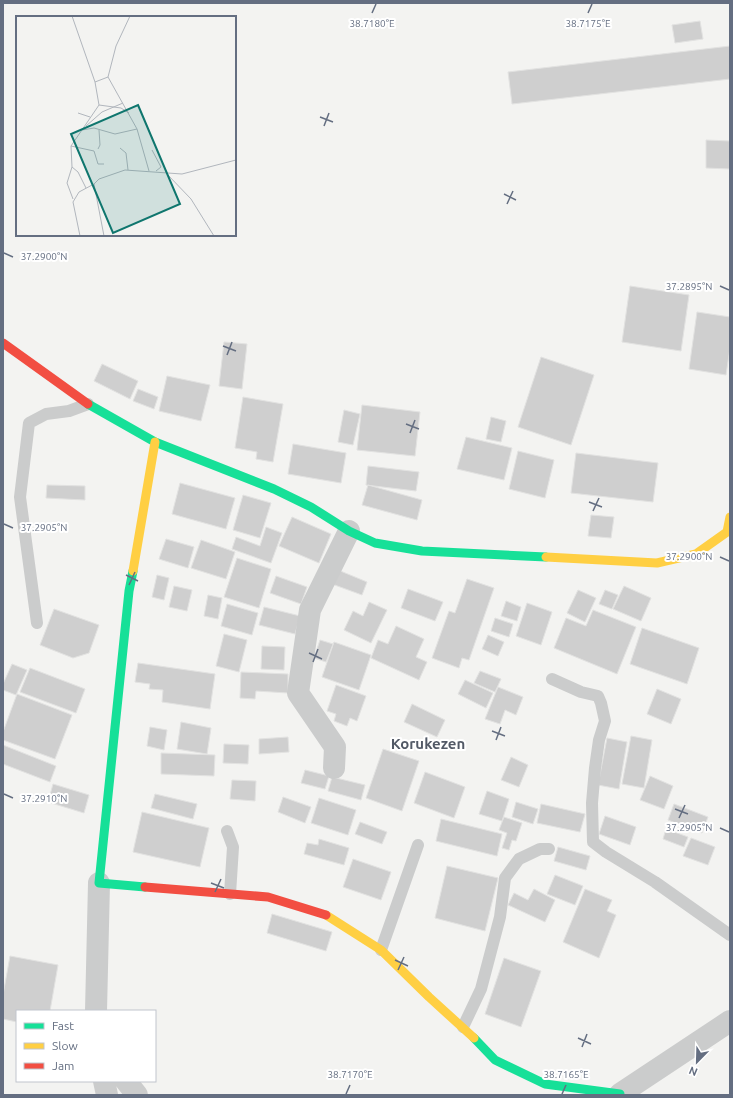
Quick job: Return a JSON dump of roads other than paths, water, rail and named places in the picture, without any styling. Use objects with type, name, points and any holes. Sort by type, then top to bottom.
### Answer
[{"type":"street","points":[[3,344],[88,404],[155,442],[274,489],[311,507],[349,531],[375,543],[422,551],[657,563],[696,554],[729,527]]},
{"type":"street","points":[[96,1010],[99,884],[129,590],[155,442]]},
{"type":"street","points":[[334,768],[335,747],[298,693],[310,610],[349,531]]},
{"type":"street","points":[[99,884],[268,897],[328,916],[381,950],[429,997],[463,1027],[495,1060],[545,1084],[619,1095],[730,1021]]},
{"type":"street","points":[[104,1082],[107,1095]]},
{"type":"street","points":[[127,1082],[137,1095]]},
{"type":"lane","points":[[37,623],[20,497],[29,423],[46,414],[69,411],[88,404]]},
{"type":"lane","points":[[552,679],[581,692],[598,696],[602,703],[605,721],[599,740],[595,768],[592,803],[593,842],[606,852],[655,882],[730,935]]},
{"type":"lane","points":[[227,831],[233,847],[230,894]]},
{"type":"lane","points":[[381,950],[418,845]]},
{"type":"lane","points":[[463,1027],[481,990],[500,917],[505,878],[519,859],[540,849],[549,849]]},
{"type":"district","name":"Korukezen","points":[[428,743]]}]
